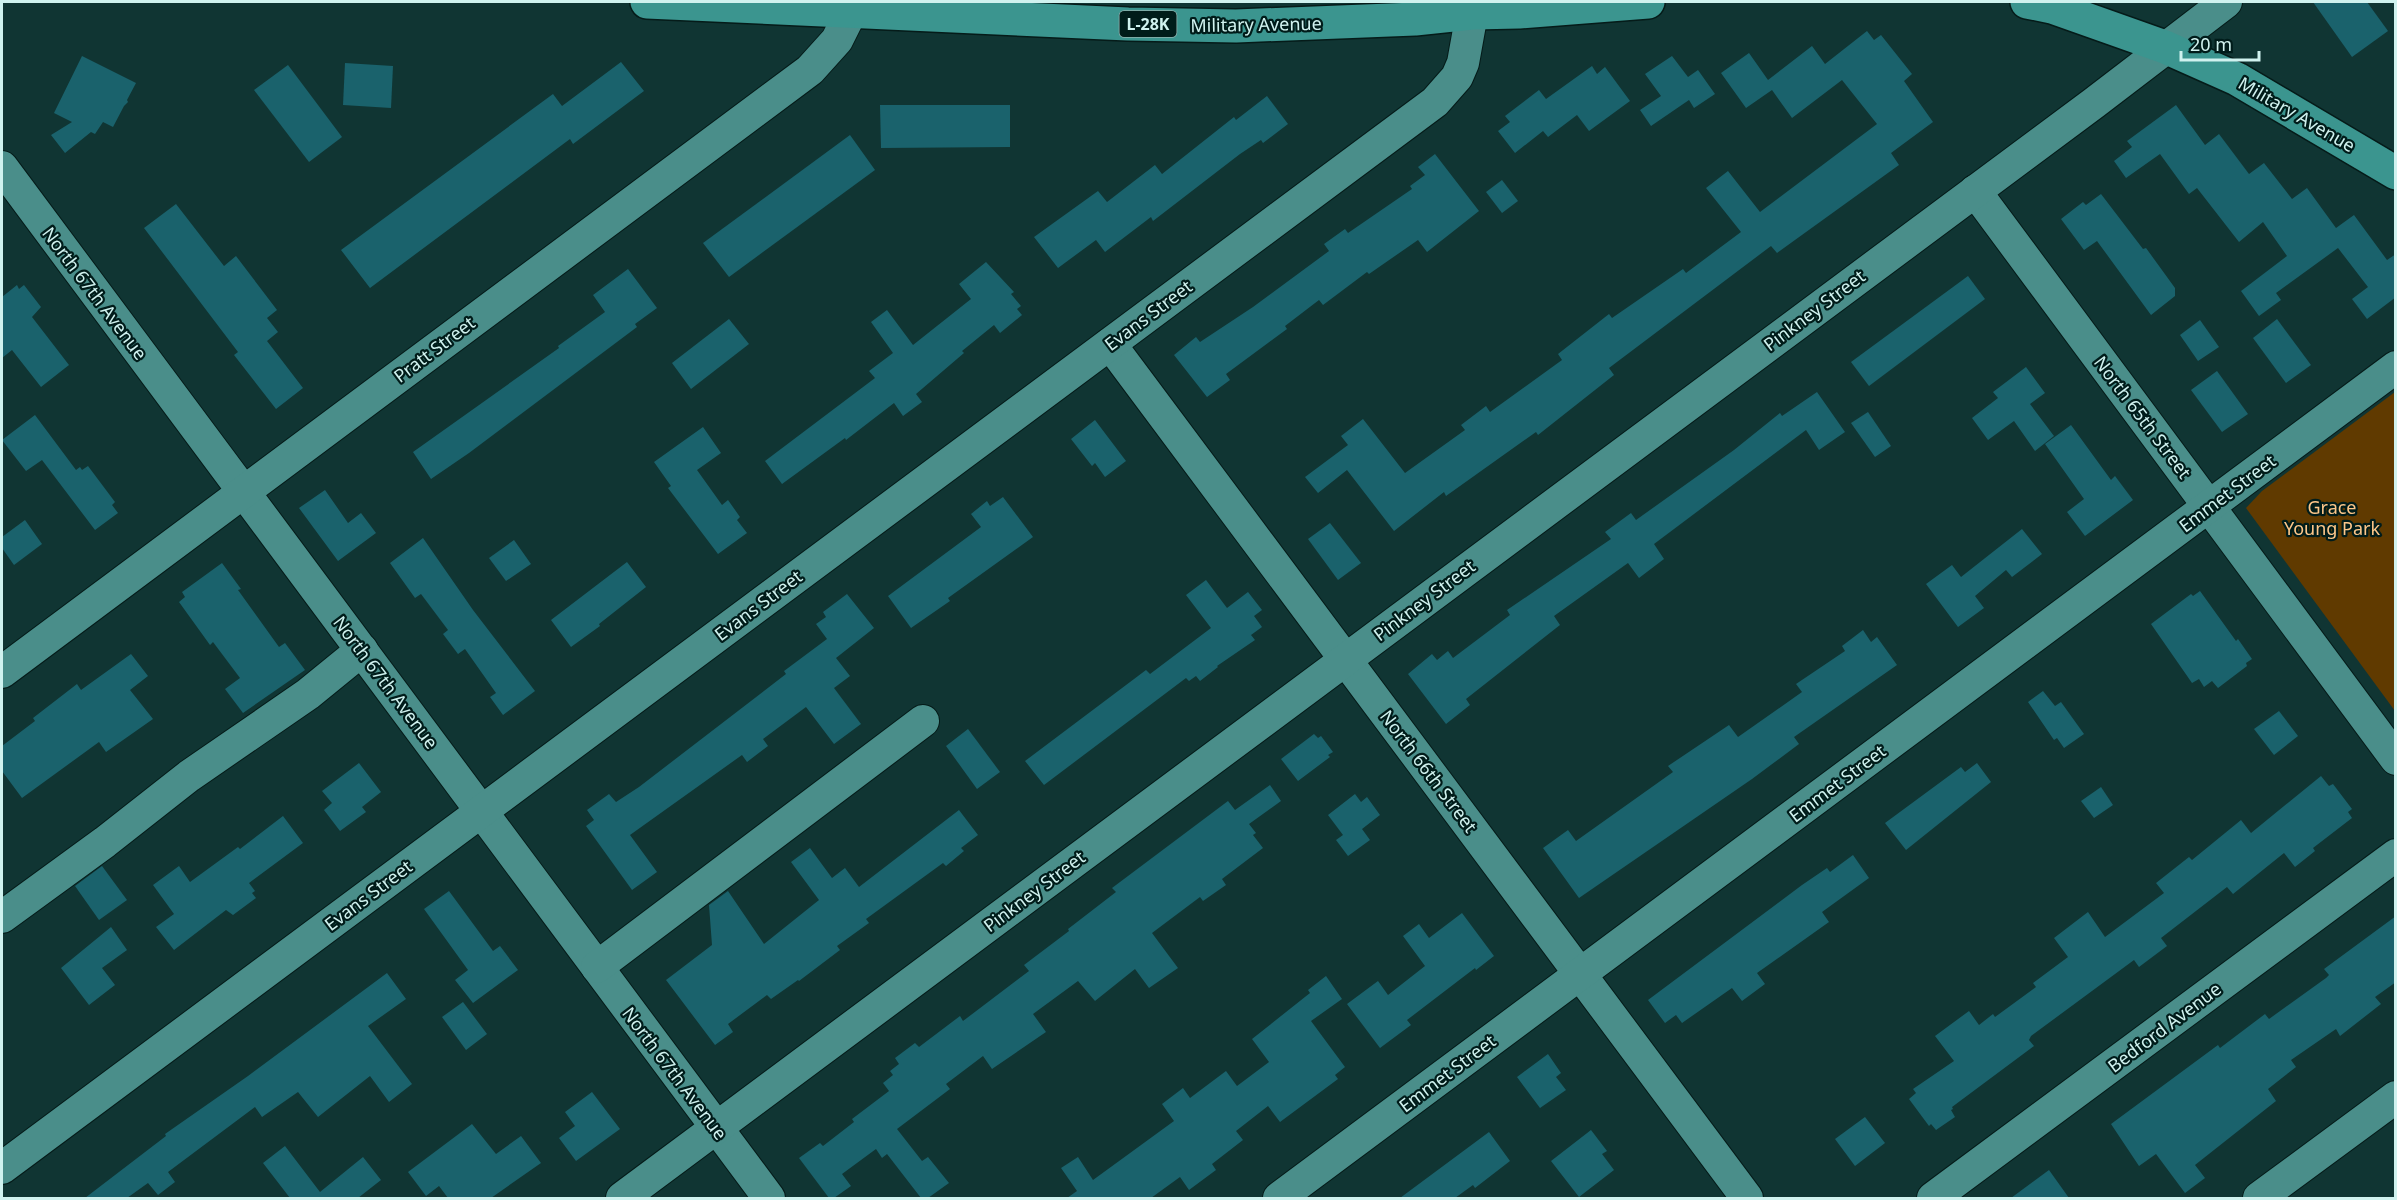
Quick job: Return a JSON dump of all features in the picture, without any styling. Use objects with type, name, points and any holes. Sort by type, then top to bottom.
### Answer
[{"type":"main road","name":"Military Avenue","points":[[647,2],[849,7],[1128,24],[1236,26],[1415,19],[1469,7],[1520,12],[1648,2]]},
{"type":"main road","name":"Military Avenue","points":[[2027,2],[2087,11],[2237,79],[2396,173]]},
{"type":"street","name":"Pinkney Street","points":[[622,1198],[2226,2]]},
{"type":"street","name":"Pratt Street","points":[[2,672],[810,70],[837,40],[849,7]]},
{"type":"street","name":"Evans Street","points":[[2,1168],[1435,102],[1457,77],[1463,63],[1469,7]]},
{"type":"street","name":"North 67th Avenue","points":[[4,175],[244,491],[769,1198]]},
{"type":"street","name":"North 65th Street","points":[[1975,191],[2396,759]]},
{"type":"street","name":"North 66th Street","points":[[1110,344],[1747,1198]]},
{"type":"street","name":"Emmet Street","points":[[1279,1198],[2396,368]]},
{"type":"street","points":[[2,917],[105,842],[189,776],[308,694],[362,650]]},
{"type":"street","points":[[597,967],[923,721]]},
{"type":"street","name":"Bedford Avenue","points":[[1933,1198],[2396,855]]},
{"type":"street","points":[[2259,1198],[2396,1097]]},
{"type":"green space","name":"Grace Young Park","points":[[2395,392],[2395,711],[2246,508],[2262,491]]},
{"type":"building","points":[[2313,2],[2367,2],[2388,31],[2352,57]]},
{"type":"building","points":[[1867,31],[1874,40],[1881,35],[1912,74],[1904,81],[1933,122],[1891,153],[1899,165],[1777,253],[1771,246],[1609,368],[1614,375],[1538,435],[1536,432],[1446,496],[1444,492],[1394,531],[1347,470],[1318,493],[1305,477],[1348,445],[1341,436],[1363,419],[1405,473],[1465,430],[1461,425],[1486,406],[1490,412],[1562,360],[1558,354],[1609,314],[1612,318],[1683,269],[1686,273],[1741,232],[1706,188],[1728,171],[1760,212],[1877,124],[1842,80],[1792,118],[1772,90],[1746,108],[1721,73],[1749,53],[1768,80],[1812,46],[1825,64]]},
{"type":"building","points":[[82,56],[136,83],[113,127],[103,122],[95,134],[91,132],[65,153],[51,135],[72,122],[54,113]]},
{"type":"building","points":[[1672,56],[1688,77],[1698,70],[1715,94],[1694,108],[1689,100],[1651,126],[1640,110],[1661,96],[1645,74]]},
{"type":"building","points":[[621,62],[644,91],[573,144],[570,139],[370,288],[341,250],[553,94],[562,106]]},
{"type":"building","points":[[345,63],[393,66],[391,108],[343,105]]},
{"type":"building","points":[[288,65],[342,137],[309,162],[254,90]]},
{"type":"building","points":[[1592,66],[1597,74],[1605,67],[1630,101],[1589,131],[1577,115],[1548,137],[1543,131],[1515,153],[1498,131],[1510,122],[1505,116],[1539,90],[1546,99]]},
{"type":"building","points":[[1267,96],[1288,124],[1263,143],[1261,140],[1240,154],[1153,221],[1151,217],[1105,252],[1096,240],[1058,268],[1034,237],[1098,191],[1107,202],[1155,165],[1162,174],[1234,117],[1236,120]]},
{"type":"building","points":[[880,105],[1010,105],[1010,147],[881,148]]},
{"type":"building","points":[[2176,105],[2205,145],[2219,134],[2249,174],[2264,163],[2292,199],[2307,188],[2336,228],[2354,215],[2387,260],[2396,254],[2396,297],[2367,319],[2352,299],[2368,287],[2338,248],[2276,293],[2281,300],[2259,316],[2241,291],[2287,256],[2263,222],[2239,242],[2197,188],[2189,194],[2160,154],[2126,178],[2114,161],[2132,147],[2127,141]]},
{"type":"building","points":[[850,135],[875,170],[729,277],[703,243]]},
{"type":"building","points":[[1435,154],[1479,211],[1427,252],[1418,240],[1369,274],[1367,272],[1323,305],[1319,300],[1285,326],[1287,329],[1226,374],[1230,380],[1207,397],[1174,355],[1196,337],[1200,342],[1253,307],[1329,251],[1324,244],[1345,229],[1348,233],[1412,189],[1410,186],[1425,175],[1418,167]]},
{"type":"building","points":[[1502,180],[1518,201],[1502,213],[1486,192]]},
{"type":"building","points":[[2101,194],[2143,249],[2146,248],[2175,288],[2175,296],[2151,315],[2097,241],[2084,250],[2061,219],[2083,202],[2086,205]]},
{"type":"building","points":[[176,204],[224,266],[236,256],[277,310],[267,318],[278,332],[267,341],[303,388],[276,409],[234,355],[238,352],[144,228]]},
{"type":"building","points":[[986,262],[1014,292],[1011,294],[1021,306],[1017,309],[1022,315],[1000,333],[994,325],[962,351],[964,353],[916,394],[922,402],[903,416],[894,403],[846,440],[845,438],[782,484],[765,461],[875,378],[869,371],[893,353],[871,322],[887,310],[913,345],[971,299],[959,284]]},
{"type":"building","points":[[628,269],[657,308],[635,324],[637,327],[431,479],[413,452],[559,348],[558,346],[605,312],[593,295]]},
{"type":"building","points":[[1968,276],[1985,299],[1869,386],[1851,362]]},
{"type":"building","points":[[17,285],[19,289],[24,285],[41,307],[32,317],[69,365],[41,387],[12,350],[2,358],[2,297]]},
{"type":"building","points":[[729,319],[749,344],[691,389],[672,363]]},
{"type":"building","points":[[2277,319],[2311,365],[2286,383],[2253,338]]},
{"type":"building","points":[[2200,320],[2219,347],[2198,361],[2180,335]]},
{"type":"building","points":[[2026,367],[2045,393],[2030,404],[2054,436],[2035,451],[2014,421],[1988,440],[1972,418],[1998,398],[1993,392]]},
{"type":"building","points":[[2217,371],[2248,414],[2222,432],[2191,390]]},
{"type":"building","points":[[1817,392],[1845,432],[1819,450],[1806,430],[1654,544],[1664,559],[1639,578],[1628,563],[1554,616],[1560,625],[1466,699],[1470,705],[1446,724],[1408,674],[1432,654],[1437,660],[1448,651],[1453,658],[1510,615],[1507,610],[1611,539],[1605,532],[1631,513],[1636,520],[1734,450],[1780,413],[1782,416]]},
{"type":"building","points":[[1868,412],[1891,446],[1875,457],[1851,423]]},
{"type":"building","points":[[35,415],[76,470],[80,467],[82,470],[88,466],[115,502],[112,505],[118,513],[95,530],[42,460],[26,471],[2,440]]},
{"type":"building","points":[[1095,420],[1126,461],[1105,477],[1095,463],[1092,466],[1071,439]]},
{"type":"building","points":[[2071,425],[2111,480],[2115,476],[2133,500],[2085,536],[2067,512],[2084,499],[2045,444]]},
{"type":"building","points":[[703,427],[721,453],[697,470],[722,505],[728,500],[740,517],[737,520],[747,533],[718,554],[668,488],[671,486],[654,462]]},
{"type":"building","points":[[325,490],[348,523],[361,513],[376,533],[338,561],[299,508]]},
{"type":"building","points":[[1003,497],[1033,537],[948,598],[950,601],[911,628],[888,596],[981,527],[971,514],[987,501],[990,506]]},
{"type":"building","points":[[25,520],[42,544],[14,565],[2,548],[2,537]]},
{"type":"building","points":[[1330,523],[1361,563],[1338,580],[1308,539]]},
{"type":"building","points":[[2022,529],[2042,554],[2012,577],[2006,570],[1975,596],[1984,608],[1958,627],[1926,584],[1952,565],[1961,577]]},
{"type":"building","points":[[423,538],[473,610],[535,691],[503,715],[490,697],[496,693],[465,649],[458,654],[443,634],[448,630],[421,594],[415,598],[390,563]]},
{"type":"building","points":[[514,540],[531,564],[506,581],[489,558]]},
{"type":"building","points":[[627,562],[646,587],[571,647],[551,620]]},
{"type":"building","points":[[222,563],[241,589],[238,590],[279,647],[285,643],[305,670],[243,713],[225,689],[240,678],[213,642],[210,645],[179,602],[185,597],[182,592]]},
{"type":"building","points":[[1206,580],[1227,608],[1248,592],[1262,610],[1254,616],[1262,627],[1251,635],[1255,640],[1217,666],[1200,681],[1196,676],[1189,681],[1186,678],[1044,785],[1025,761],[1146,670],[1150,674],[1211,628],[1186,595]]},
{"type":"building","points":[[2200,591],[2252,659],[2246,663],[2247,666],[2218,688],[2212,681],[2204,687],[2199,679],[2192,683],[2151,624],[2191,594],[2193,596]]},
{"type":"building","points":[[847,594],[874,628],[836,658],[850,676],[834,688],[861,724],[834,744],[806,707],[763,739],[768,746],[747,762],[742,755],[630,835],[657,872],[632,890],[586,826],[594,820],[587,810],[609,794],[616,802],[639,787],[786,674],[784,671],[827,639],[816,624],[826,617],[823,612]]},
{"type":"building","points":[[1863,630],[1871,642],[1877,637],[1897,665],[1794,737],[1799,744],[1752,779],[1579,898],[1543,848],[1568,830],[1576,841],[1673,772],[1668,766],[1729,725],[1738,737],[1802,692],[1796,684],[1845,651],[1842,646]]},
{"type":"building","points":[[131,654],[148,676],[130,690],[153,719],[106,752],[99,742],[22,798],[2,771],[2,746],[35,721],[33,718],[77,684],[81,690]]},
{"type":"building","points":[[2043,691],[2055,706],[2061,702],[2084,734],[2064,748],[2057,738],[2054,740],[2028,702]]},
{"type":"building","points":[[2279,711],[2298,736],[2274,755],[2254,729]]},
{"type":"building","points":[[968,729],[1000,772],[977,789],[946,746]]},
{"type":"building","points":[[1314,734],[1318,738],[1321,736],[1333,752],[1328,755],[1330,757],[1298,781],[1281,759]]},
{"type":"building","points":[[359,763],[381,792],[362,807],[366,812],[340,831],[324,810],[332,803],[322,791]]},
{"type":"building","points":[[1977,763],[1991,782],[1906,850],[1885,823],[1961,767],[1965,772]]},
{"type":"building","points":[[2321,776],[2329,786],[2333,784],[2352,809],[2348,812],[2352,818],[2313,848],[2315,851],[2295,867],[2284,853],[2233,894],[2227,887],[2161,938],[2167,946],[2139,967],[2134,960],[2031,1036],[2029,1040],[2034,1046],[1952,1107],[1951,1110],[1955,1117],[1936,1130],[1931,1124],[1929,1126],[1909,1099],[1916,1093],[1913,1089],[1954,1061],[1935,1036],[1969,1011],[1979,1025],[1993,1014],[1995,1017],[2036,987],[2033,983],[2068,957],[2054,938],[2088,912],[2105,937],[2164,893],[2156,883],[2189,857],[2192,860],[2241,820],[2251,833]]},
{"type":"building","points":[[1270,785],[1281,801],[1249,824],[1256,833],[1253,835],[1263,848],[1222,879],[1226,885],[1203,901],[1200,897],[1152,933],[1178,968],[1149,988],[1135,969],[1095,1001],[1078,981],[1033,1014],[1046,1032],[992,1069],[983,1056],[946,1084],[950,1089],[897,1129],[922,1161],[928,1157],[949,1183],[928,1198],[921,1198],[887,1154],[882,1158],[876,1149],[842,1174],[851,1186],[834,1198],[829,1198],[799,1158],[820,1143],[823,1146],[854,1122],[852,1119],[889,1091],[883,1083],[893,1075],[890,1071],[899,1064],[895,1058],[915,1043],[919,1047],[960,1016],[963,1021],[1029,971],[1024,965],[1116,892],[1112,888],[1228,801],[1235,810]]},
{"type":"building","points":[[2101,787],[2113,805],[2094,818],[2081,801]]},
{"type":"building","points":[[1355,794],[1361,802],[1367,797],[1380,815],[1362,829],[1370,840],[1348,856],[1336,840],[1343,835],[1328,815]]},
{"type":"building","points":[[959,810],[978,835],[961,848],[964,851],[946,866],[943,863],[866,919],[869,923],[837,946],[840,950],[799,981],[771,999],[767,995],[728,1024],[733,1032],[715,1045],[666,980],[712,945],[709,905],[728,891],[764,944],[819,900],[791,862],[810,848],[832,878],[845,868],[859,887]]},
{"type":"building","points":[[283,816],[303,843],[249,883],[255,891],[252,893],[256,898],[233,915],[226,910],[174,950],[156,927],[174,914],[153,885],[179,866],[190,882],[238,847],[240,849]]},
{"type":"building","points":[[1853,855],[1869,878],[1822,912],[1829,922],[1757,973],[1765,984],[1742,1001],[1732,988],[1682,1023],[1676,1015],[1665,1023],[1648,1000],[1802,885],[1827,868],[1830,872]]},
{"type":"building","points":[[102,866],[127,900],[99,920],[75,886]]},
{"type":"building","points":[[449,891],[493,951],[500,946],[518,970],[473,1003],[455,980],[468,970],[424,909]]},
{"type":"building","points":[[1462,913],[1494,956],[1407,1020],[1411,1025],[1380,1048],[1347,1004],[1378,981],[1388,995],[1425,966],[1403,936],[1419,924],[1429,938]]},
{"type":"building","points":[[2396,916],[2396,982],[2375,997],[2381,1004],[2340,1036],[2336,1029],[2291,1060],[2296,1067],[2268,1089],[2276,1101],[2195,1165],[2205,1178],[2185,1193],[2156,1154],[2139,1166],[2111,1124],[2218,1045],[2220,1048],[2265,1014],[2269,1019],[2326,978],[2329,975],[2324,969]]},
{"type":"building","points":[[111,927],[127,950],[102,968],[115,985],[89,1005],[61,968]]},
{"type":"building","points":[[387,973],[406,999],[368,1026],[412,1084],[389,1102],[370,1076],[318,1117],[298,1092],[262,1117],[255,1107],[168,1172],[175,1182],[158,1195],[148,1183],[127,1198],[85,1198],[166,1136],[165,1134]]},
{"type":"building","points":[[1326,976],[1342,999],[1311,1021],[1345,1067],[1335,1075],[1338,1079],[1280,1122],[1268,1106],[1236,1131],[1243,1140],[1212,1164],[1216,1170],[1189,1190],[1180,1177],[1151,1198],[1067,1198],[1077,1191],[1061,1168],[1078,1157],[1093,1180],[1174,1121],[1162,1104],[1183,1088],[1190,1098],[1226,1071],[1237,1086],[1269,1062],[1252,1039],[1310,993],[1308,990]]},
{"type":"building","points":[[463,1002],[487,1034],[466,1050],[442,1017]]},
{"type":"building","points":[[1548,1054],[1561,1073],[1556,1077],[1566,1090],[1540,1108],[1517,1077]]},
{"type":"building","points":[[592,1092],[620,1129],[576,1161],[559,1138],[575,1126],[565,1112]]},
{"type":"building","points":[[1865,1117],[1885,1143],[1855,1166],[1835,1139]]},
{"type":"building","points":[[472,1124],[496,1154],[521,1136],[541,1163],[491,1198],[448,1198],[439,1186],[426,1196],[408,1172]]},
{"type":"building","points":[[1591,1130],[1607,1151],[1602,1154],[1614,1170],[1579,1197],[1551,1161]]},
{"type":"building","points":[[1489,1132],[1510,1161],[1475,1188],[1473,1185],[1455,1198],[1400,1198]]},
{"type":"building","points":[[285,1146],[320,1192],[363,1157],[381,1180],[358,1198],[290,1198],[263,1163]]},
{"type":"building","points":[[2049,1170],[2069,1198],[2011,1198]]}]
